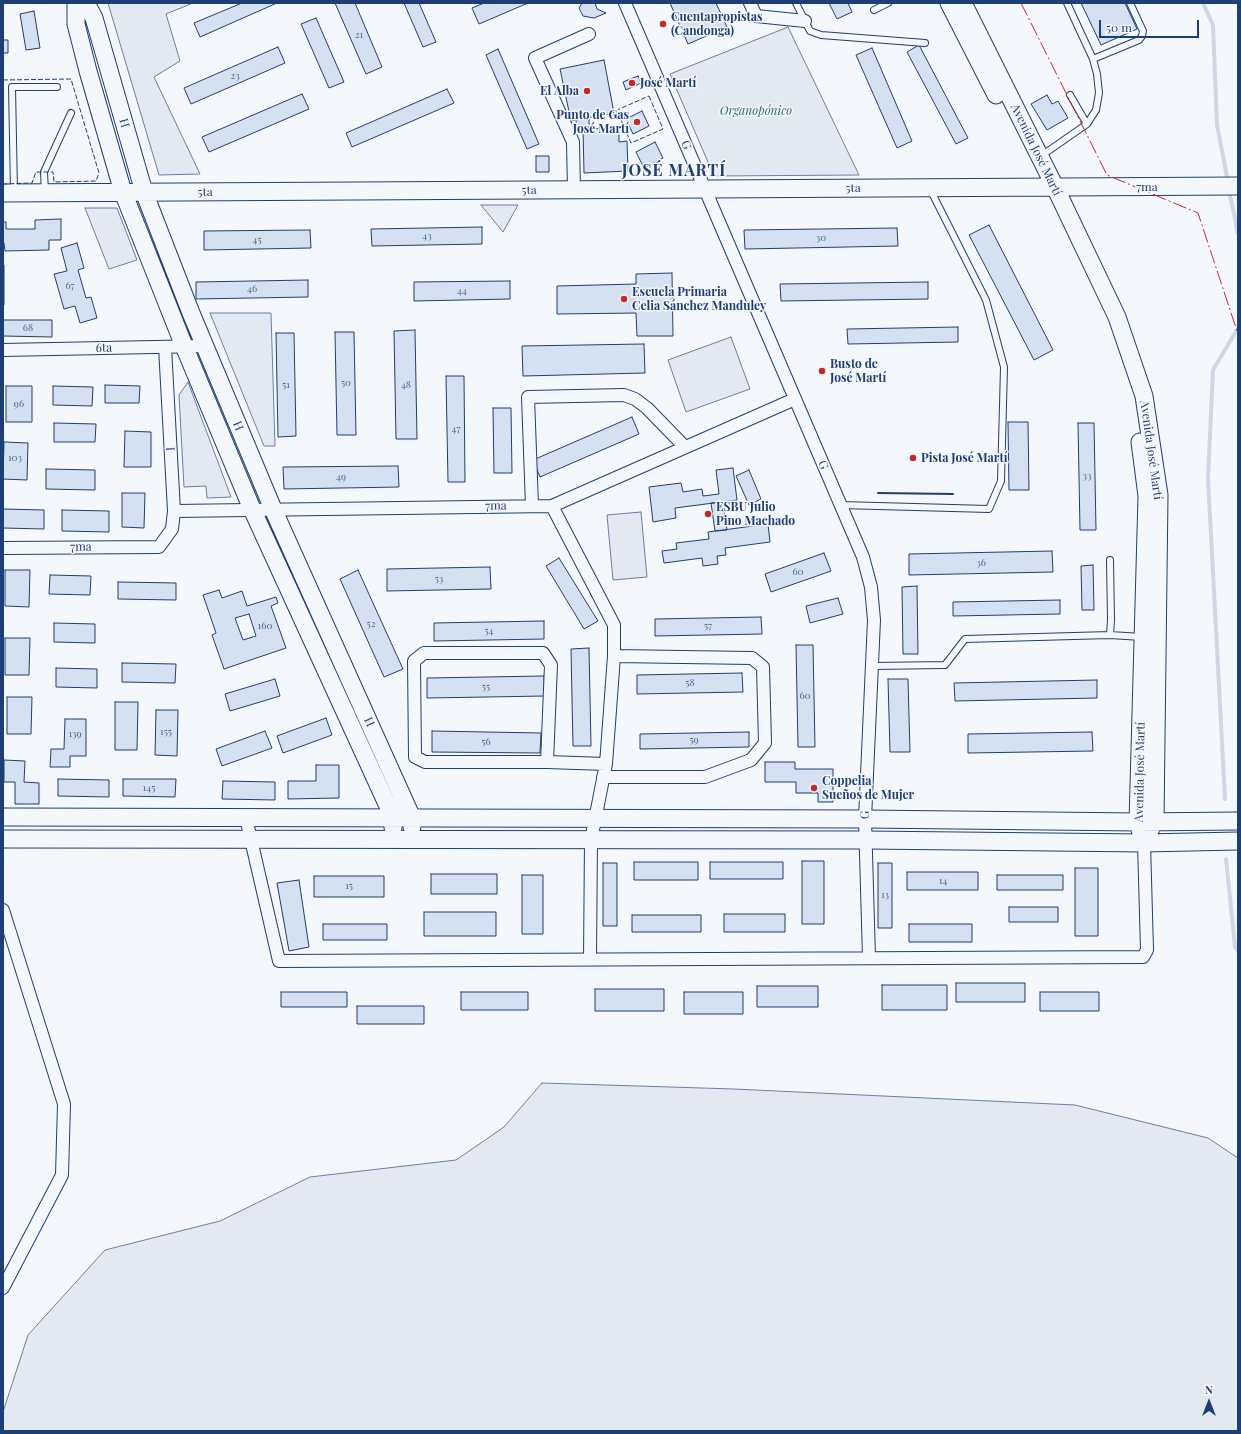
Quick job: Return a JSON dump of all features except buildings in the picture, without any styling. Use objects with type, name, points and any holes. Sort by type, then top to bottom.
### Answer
[{"type":"street","name":"H","points":[[76,3],[76,24],[123,192],[184,346],[252,509],[393,818],[394,839]]},
{"type":"street","name":"H","points":[[86,3],[94,18],[144,192],[205,346],[273,509],[412,818],[412,839]]},
{"type":"street","name":"G","points":[[625,3],[863,557],[871,587],[874,620],[865,819],[869,958]]},
{"type":"street","points":[[750,3],[756,16],[806,21]]},
{"type":"street","name":"Avenida José Martí","points":[[948,3],[1049,187],[1117,317],[1144,396],[1159,495],[1150,637],[1146,822],[1144,843]]},
{"type":"street","name":"Avenida José Martí","points":[[963,3],[1040,157],[1049,187]]},
{"type":"street","points":[[574,190],[572,142],[536,58],[589,34]]},
{"type":"street","name":"7ma","points":[[1049,187],[1238,186]]},
{"type":"street","name":"5ta","points":[[8,193],[1049,187]]},
{"type":"street","name":"6ta","points":[[3,350],[205,346]]},
{"type":"street","name":"I","points":[[159,547],[172,529],[174,511],[164,347]]},
{"type":"street","points":[[532,506],[528,397],[624,395],[635,399],[647,408],[685,447]]},
{"type":"street","name":"7ma","points":[[174,511],[552,506],[795,399]]},
{"type":"street","points":[[552,506],[614,625],[614,656],[606,764],[591,840],[590,959]]},
{"type":"street","name":"7ma","points":[[3,548],[159,547]]},
{"type":"street","points":[[547,762],[551,665],[543,653],[424,653],[414,661],[415,757],[425,762],[547,762],[606,764]]},
{"type":"street","points":[[603,777],[705,777],[751,760],[765,743],[763,667],[752,658],[614,656]]},
{"type":"street","points":[[3,818],[595,818],[1146,822],[1238,821]]},
{"type":"street","points":[[246,818],[279,961],[1143,957],[1147,950],[1144,843]]},
{"type":"street","points":[[3,838],[866,840],[1144,843],[1238,841]]},
{"type":"street","points":[[3,910],[64,1104],[62,1175],[3,1288]]},
{"type":"lane","points":[[796,3],[810,31],[820,35],[925,43]]},
{"type":"lane","points":[[874,10],[888,3]]},
{"type":"lane","points":[[1040,157],[1087,124],[1096,110],[1099,93],[1097,74],[1093,59],[1067,3]]},
{"type":"lane","points":[[1093,59],[1139,40],[1142,36],[1143,31],[1130,3]]},
{"type":"lane","points":[[8,193],[12,87],[57,87]]},
{"type":"lane","points":[[1070,95],[1087,124]]},
{"type":"lane","points":[[45,193],[44,172],[71,113]]},
{"type":"lane","points":[[840,505],[988,509],[1002,481],[1004,367],[986,300],[930,188]]},
{"type":"lane","points":[[1110,560],[1112,620],[1110,635]]},
{"type":"lane","points":[[872,666],[945,665],[965,639],[1110,635],[1150,637]]},
{"type":"green space","points":[[108,3],[193,3],[166,14],[180,61],[154,77],[200,174],[159,175]]},
{"type":"green space","name":"Organopónico","points":[[788,27],[859,175],[714,176],[670,74]]},
{"type":"green space","points":[[481,205],[518,205],[503,232]]},
{"type":"green space","points":[[85,208],[117,208],[137,260],[109,269]]},
{"type":"green space","points":[[210,313],[271,313],[275,446],[264,446]]},
{"type":"green space","points":[[731,337],[750,389],[686,412],[668,360]]},
{"type":"green space","points":[[188,382],[231,497],[207,498],[206,486],[184,487],[179,395]]},
{"type":"green space","points":[[641,512],[647,577],[613,580],[607,515]]},
{"type":"green space","points":[[542,1083],[734,1089],[1075,1105],[1208,1138],[1238,1158],[1238,1431],[3,1431],[3,1412],[28,1335],[105,1250],[220,1221],[310,1177],[456,1160],[504,1127]]},
{"type":"waterway","points":[[1203,3],[1213,25],[1217,125],[1228,182]]},
{"type":"waterway","points":[[1229,191],[1238,233]]},
{"type":"waterway","points":[[1225,799],[1208,478],[1213,370],[1238,328]]},
{"type":"waterway","points":[[1226,859],[1235,947],[1238,951]]},
{"type":"fence","points":[[3,80],[71,79],[99,173],[96,181],[54,182],[53,172],[36,172],[32,183],[3,184]]},
{"type":"fence","points":[[649,96],[663,129],[631,143],[617,110],[649,96]]},
{"type":"wall","points":[[878,493],[953,494]]},
{"type":"power","points":[[1021,3],[1107,175],[1198,213],[1238,334]]},
{"type":"place","name":"Cuentapropistas (Candonga)","points":[[663,24]]},
{"type":"place","name":"José Martí","points":[[632,83]]},
{"type":"place","name":"El Alba","points":[[587,91]]},
{"type":"place","name":"Punto de Gas José Martí","points":[[637,122]]},
{"type":"place","name":"Escuela Primaria Celia Sánchez Manduley","points":[[624,299]]},
{"type":"place","name":"Busto de José Martí","points":[[822,371]]},
{"type":"place","name":"Pista José Martí","points":[[913,458]]},
{"type":"place","name":"ESBU Julio Pino Machado","points":[[708,514]]},
{"type":"place","name":"Coppelia Sueños de Mujer","points":[[814,788]]},
{"type":"district","name":"JOSÉ MARTÍ","points":[[674,171]]}]
